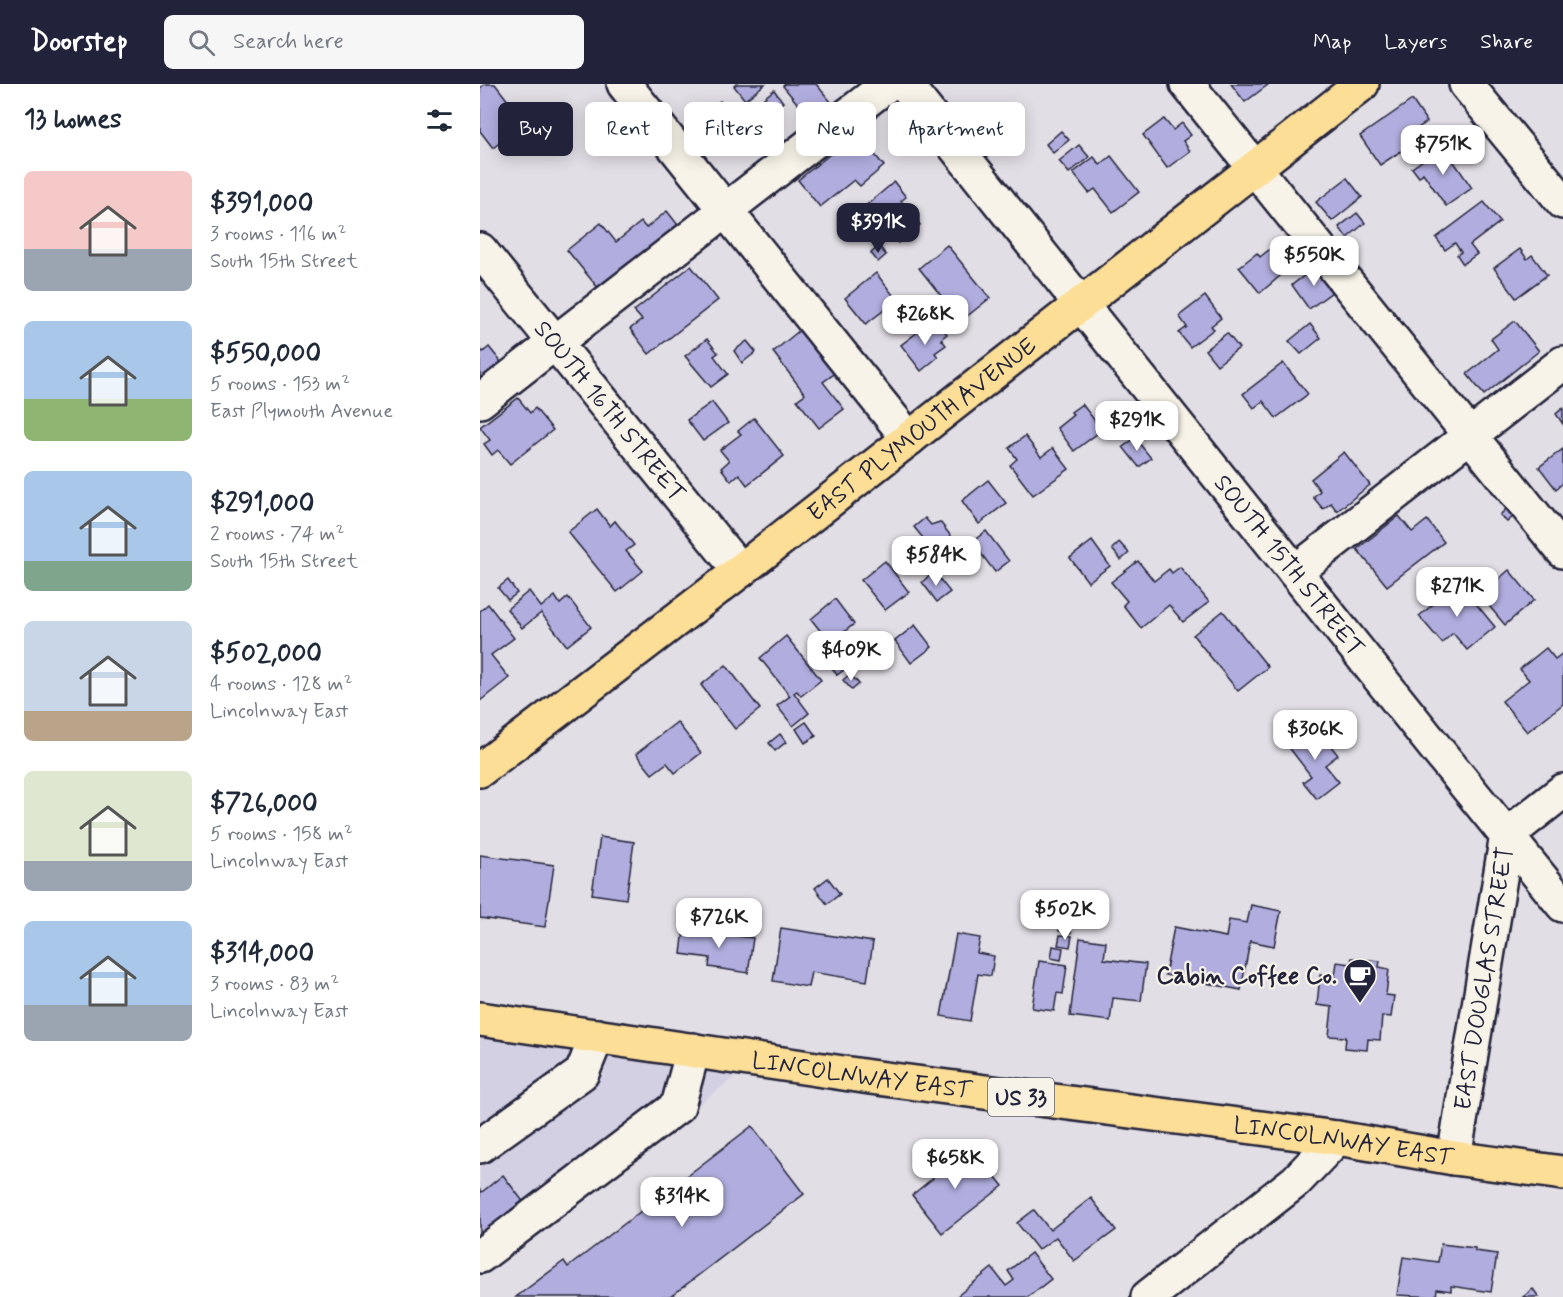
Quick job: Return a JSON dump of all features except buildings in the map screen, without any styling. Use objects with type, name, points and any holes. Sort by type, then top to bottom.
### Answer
[{"type":"main road","name":"EAST PLYMOUTH AVENUE","points":[[480,770],[740,571],[1362,84]]},
{"type":"main road","name":"LINCOLNWAY EAST","points":[[480,1019],[882,1078],[1337,1138],[1454,1158],[1563,1173]]},
{"type":"street","points":[[624,84],[909,439]]},
{"type":"street","points":[[480,401],[888,84]]},
{"type":"street","name":"SOUTH 15TH STREET","points":[[905,84],[1563,905]]},
{"type":"street","points":[[1187,84],[1563,551]]},
{"type":"street","points":[[1466,84],[1563,202]]},
{"type":"street","name":"SOUTH 16TH STREET","points":[[480,250],[740,571]]},
{"type":"street","points":[[1295,572],[1563,363]]},
{"type":"street","name":"EAST DOUGLAS STREET","points":[[1454,1158],[1507,835],[1563,791]]},
{"type":"street","points":[[480,1146],[582,1073],[597,1036]]},
{"type":"street","points":[[480,1256],[678,1106],[693,1050]]},
{"type":"street","points":[[1148,1297],[1296,1181],[1337,1138]]},
{"type":"shaded area","points":[[480,1020],[755,1061],[480,1274]]},
{"type":"place","name":"Cabin Coffee Co.","points":[[1360,1004]]}]
